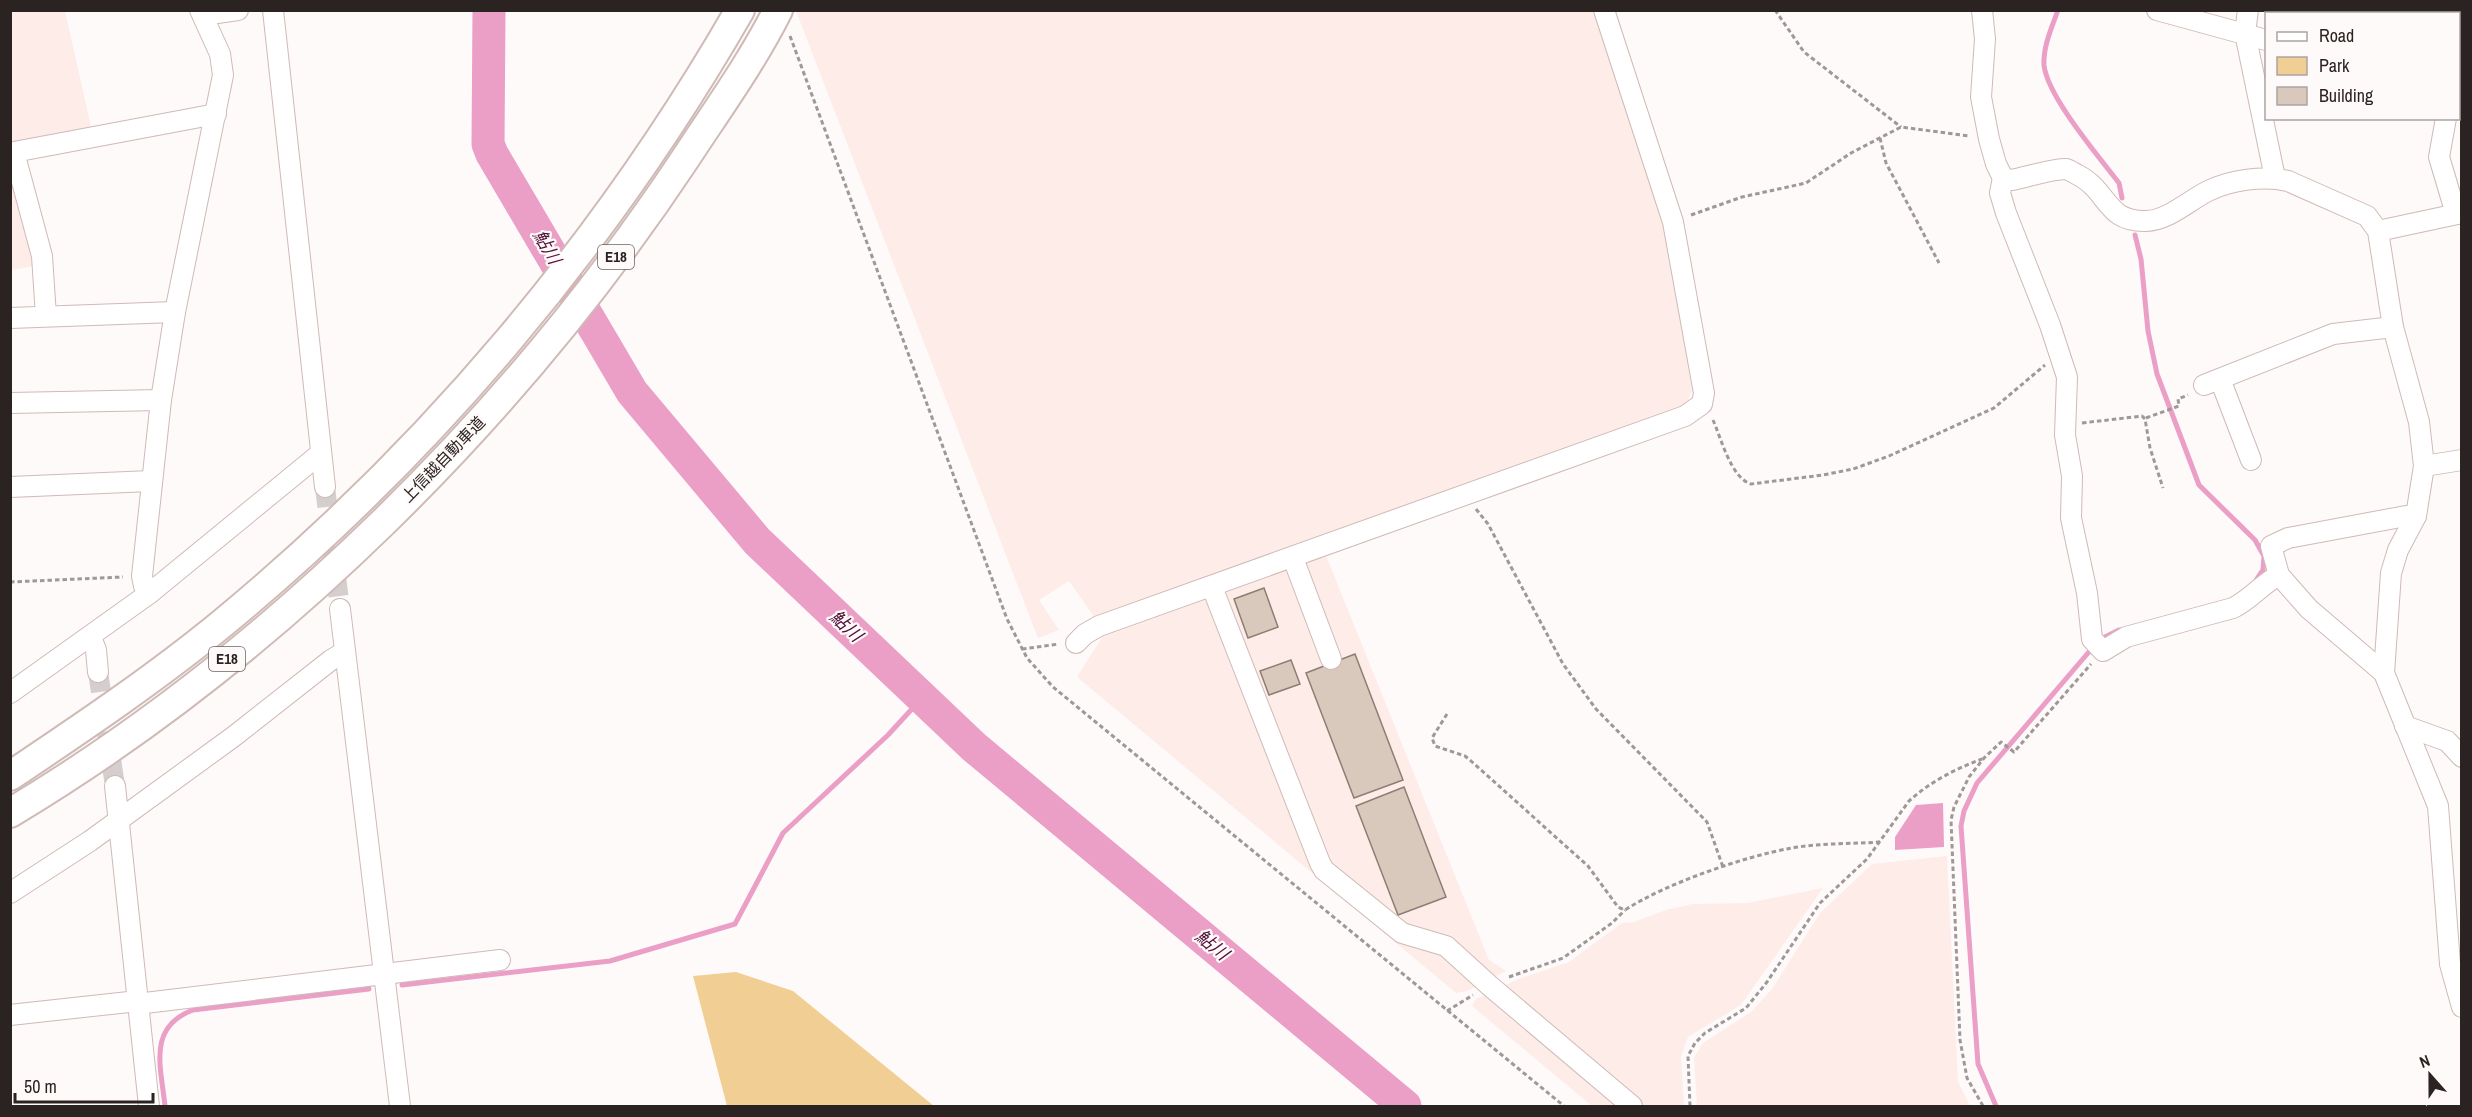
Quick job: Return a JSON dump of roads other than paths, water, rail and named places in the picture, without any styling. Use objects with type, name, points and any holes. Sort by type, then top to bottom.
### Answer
[{"type":"highway","name":"上信越自動車道","points":[[10,776],[93,720],[223,623],[291,564],[412,448],[521,328],[593,235],[679,112],[740,10]]},
{"type":"highway","name":"上信越自動車道","points":[[10,813],[102,753],[242,647],[312,587],[424,481],[543,350],[619,254],[703,132],[778,10]]},
{"type":"street","points":[[146,585],[152,481],[160,400],[224,75],[220,54],[201,13],[238,10]]},
{"type":"street","points":[[273,10],[325,487]]},
{"type":"street","points":[[1076,643],[1085,634],[1099,626],[1293,558],[1695,411],[1703,398],[1673,222],[1604,10]]},
{"type":"street","points":[[1982,10],[1985,39],[1981,97],[1989,140],[2003,178],[2000,193],[2062,357],[2067,377],[2064,435],[2072,476],[2071,518],[2098,646],[2233,608],[2249,599],[2265,583],[2279,575]]},
{"type":"street","points":[[2157,10],[2265,40]]},
{"type":"street","points":[[2248,10],[2245,33],[2275,178]]},
{"type":"street","points":[[46,316],[42,256],[14,152],[216,114]]},
{"type":"street","points":[[2378,231],[2459,214],[2439,156],[2446,120]]},
{"type":"street","points":[[2003,178],[2012,180],[2067,169],[2092,182],[2114,212],[2124,219],[2148,221],[2222,186],[2275,178],[2288,181],[2367,216],[2378,231],[2393,327],[2419,422],[2424,466],[2416,516],[2398,550],[2391,573],[2384,674],[2438,806],[2450,964],[2462,1007]]},
{"type":"street","points":[[10,318],[176,312]]},
{"type":"street","points":[[2251,460],[2212,382],[2333,334],[2393,327]]},
{"type":"street","points":[[10,403],[160,400]]},
{"type":"street","points":[[10,693],[91,637],[146,585],[321,453]]},
{"type":"street","points":[[2424,466],[2462,460]]},
{"type":"street","points":[[10,487],[152,481]]},
{"type":"street","points":[[2384,674],[2309,609],[2279,575],[2271,546],[2288,537],[2416,516]]},
{"type":"street","points":[[1293,558],[1331,659]]},
{"type":"street","points":[[1212,587],[1320,863],[1335,879],[1402,933],[1446,946],[1632,1107]]},
{"type":"street","points":[[340,609],[400,1107]]},
{"type":"street","points":[[91,637],[96,650],[98,672]]},
{"type":"street","points":[[10,893],[118,820],[345,652]]},
{"type":"street","points":[[2405,726],[2446,741],[2462,757]]},
{"type":"street","points":[[115,786],[149,1107]]},
{"type":"street","points":[[10,1015],[138,1001],[146,1003],[500,960]]},
{"type":"waterway","name":"鮎川","points":[[489,10],[488,144],[632,392],[757,541],[974,747],[1405,1106]]},
{"type":"waterway","points":[[2058,10],[2045,51],[2044,65],[2047,78],[2075,126],[2119,183],[2122,198]]},
{"type":"waterway","points":[[2135,235],[2141,259],[2148,331],[2157,374],[2199,485],[2255,540],[2264,556],[2263,570],[2255,582]]},
{"type":"waterway","points":[[1996,1106],[1978,1064],[1961,826],[1964,811],[1977,783],[2088,653],[2103,638],[2119,630]]},
{"type":"waterway","points":[[402,985],[610,961],[735,924],[783,833],[888,735],[922,698]]},
{"type":"waterway","points":[[165,1106],[160,1050],[163,1038],[178,1017],[193,1010],[369,989]]},
{"type":"tunnel","points":[[325,487],[340,609]]},
{"type":"tunnel","points":[[98,672],[115,786]]}]
